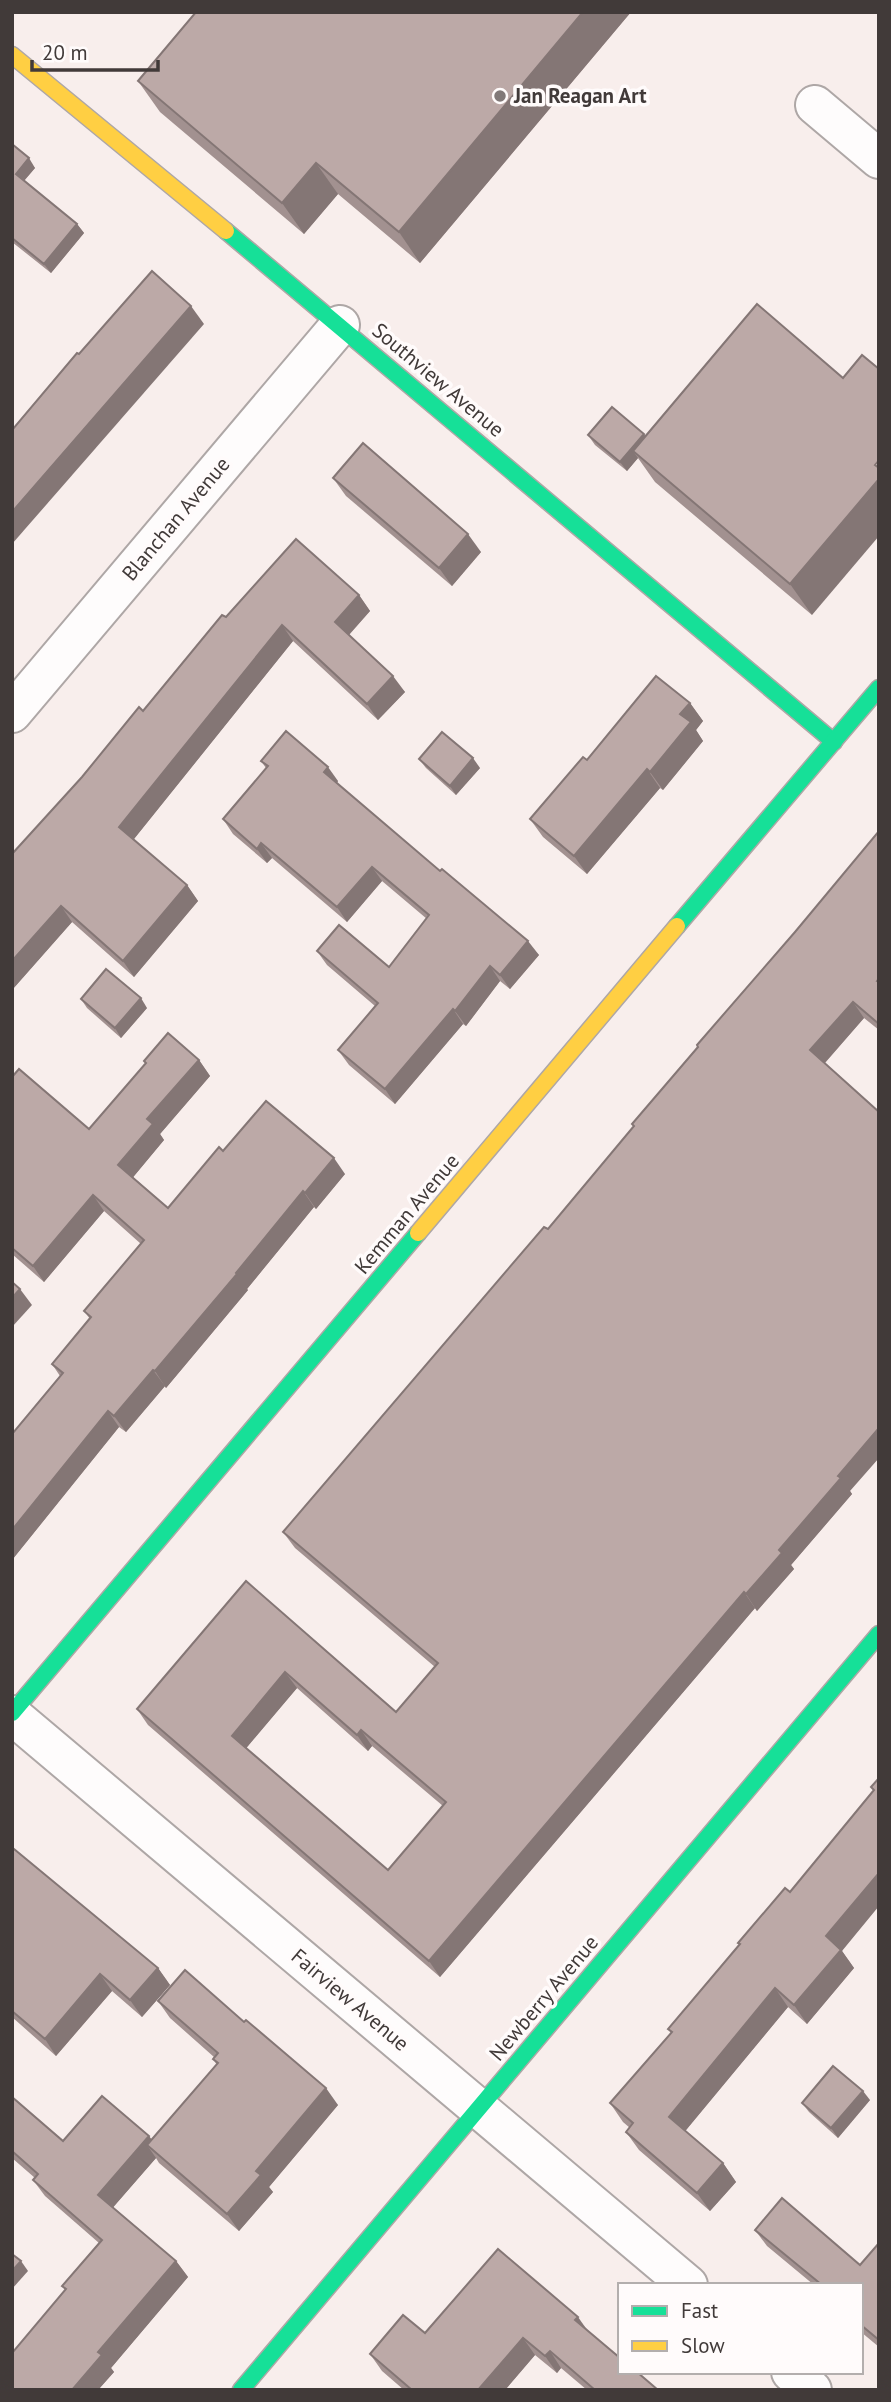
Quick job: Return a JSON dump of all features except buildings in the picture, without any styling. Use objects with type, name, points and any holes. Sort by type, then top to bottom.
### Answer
[{"type":"street","name":"Southview Avenue","points":[[12,55],[341,325],[834,742]]},
{"type":"street","points":[[815,105],[879,159]]},
{"type":"street","name":"Blanchan Avenue","points":[[12,713],[341,325]]},
{"type":"street","name":"Kemman Avenue","points":[[12,1714],[879,688]]},
{"type":"street","name":"Newberry Avenue","points":[[241,2390],[879,1634]]},
{"type":"street","name":"Fairview Avenue","points":[[12,1714],[686,2283]]},
{"type":"street","points":[[793,2374],[812,2390]]},
{"type":"traffic: fast","points":[[226,231],[834,742]]},
{"type":"traffic: fast","points":[[677,926],[879,688]]},
{"type":"traffic: fast","points":[[12,1713],[418,1233]]},
{"type":"traffic: fast","points":[[241,2390],[879,1634]]},
{"type":"traffic: slow","points":[[12,55],[226,231]]},
{"type":"traffic: slow","points":[[418,1233],[677,926]]},
{"type":"place","name":"Jan Reagan Art","points":[[500,96]]}]
